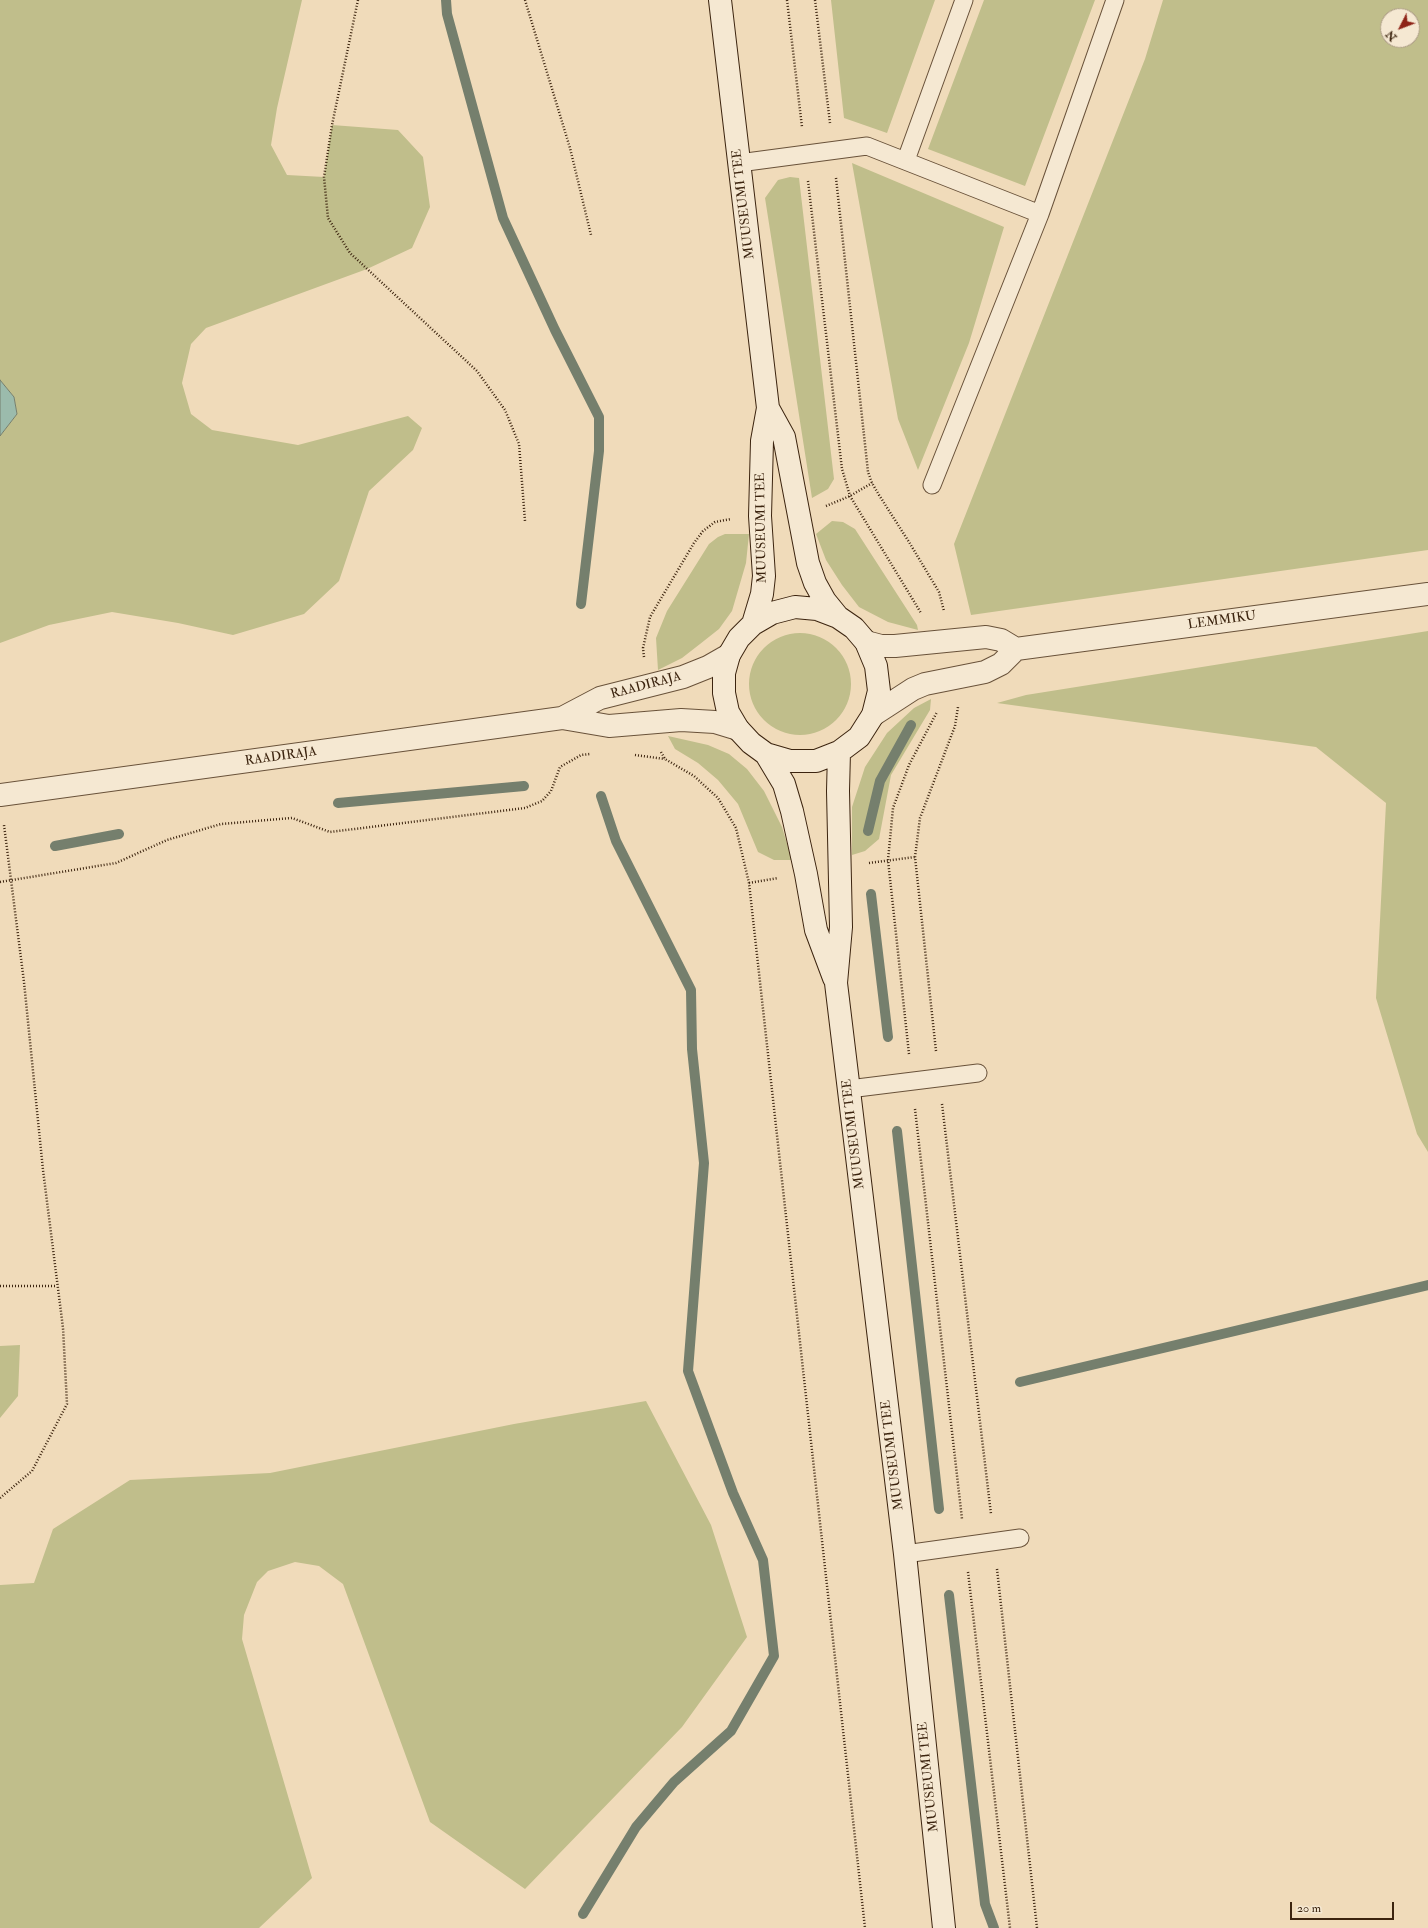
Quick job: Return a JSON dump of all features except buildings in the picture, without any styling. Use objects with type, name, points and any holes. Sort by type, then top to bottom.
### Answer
[{"type":"street","name":"MUUSEUMI TEE","points":[[720,0],[768,408],[762,441],[760,516],[764,576],[762,594],[753,624]]},
{"type":"street","name":"MUUSEUMI TEE","points":[[768,408],[784,437],[808,563],[815,583],[825,601],[838,616],[854,628],[866,642],[876,666],[879,691],[873,715],[859,737],[839,752],[816,761],[790,762],[766,754],[750,743],[738,729],[728,712],[724,693],[724,673],[729,655],[739,638],[753,624],[772,613],[795,607],[817,609],[838,616]]},
{"type":"street","name":"LEMMIKU","points":[[1016,649],[1428,594]]},
{"type":"street","points":[[866,642],[881,646],[895,646],[986,637],[1001,640],[1016,649],[1001,664],[985,672],[925,684],[907,693],[873,715]]},
{"type":"street","name":"RAADIRAJA","points":[[562,718],[600,698],[683,677],[708,667],[729,655]]},
{"type":"street","name":"RAADIRAJA","points":[[0,795],[562,718],[609,726],[682,720],[715,722],[738,729]]},
{"type":"street","name":"MUUSEUMI TEE","points":[[839,752],[838,791],[841,927],[836,983],[905,1554],[944,1928]]},
{"type":"street","name":"MUUSEUMI TEE","points":[[766,754],[784,784],[792,811],[806,874],[816,930],[836,983]]},
{"type":"lane","points":[[906,160],[964,0]]},
{"type":"lane","points":[[932,485],[1040,214],[1115,0]]},
{"type":"lane","points":[[739,163],[867,146],[906,160],[1040,214]]},
{"type":"lane","points":[[849,1089],[978,1073]]},
{"type":"lane","points":[[905,1554],[1020,1538]]},
{"type":"path","points":[[358,0],[332,125],[324,177],[328,218],[350,253],[477,371],[505,410],[519,444],[525,521]]},
{"type":"path","points":[[525,0],[570,148],[591,235]]},
{"type":"path","points":[[787,0],[842,469],[850,496],[869,529],[910,592],[925,619]]},
{"type":"path","points":[[815,0],[868,472],[872,483],[939,592],[946,615]]},
{"type":"path","points":[[823,507],[850,496],[872,483]]},
{"type":"path","points":[[645,660],[644,648],[650,617],[694,543],[703,531],[715,522],[734,518]]},
{"type":"path","points":[[958,703],[955,726],[920,818],[915,857],[1037,1928]]},
{"type":"path","points":[[939,705],[909,765],[893,808],[888,860],[965,1546],[1010,1928]]},
{"type":"path","points":[[658,746],[665,759]]},
{"type":"path","points":[[0,882],[116,864],[167,840],[221,824],[292,818],[330,832],[525,808],[542,801],[551,791],[560,766],[581,756],[596,754]]},
{"type":"path","points":[[634,755],[665,759],[694,776],[718,798],[736,828],[748,884],[865,1928]]},
{"type":"path","points":[[0,795],[24,982],[43,1170],[63,1328],[67,1404],[32,1471],[0,1498]]},
{"type":"path","points":[[888,860],[915,857]]},
{"type":"path","points":[[0,1286],[58,1286]]},
{"type":"shaded area","points":[[0,0],[302,0],[277,108],[271,145],[287,175],[324,177],[332,125],[398,130],[423,157],[430,207],[412,248],[367,269],[206,328],[191,344],[182,383],[191,414],[212,430],[298,445],[408,416],[422,428],[413,450],[369,491],[339,581],[304,614],[233,635],[178,623],[112,612],[49,625],[0,643],[0,436],[17,414],[14,397],[0,380]]},
{"type":"shaded area","points":[[831,0],[935,0],[887,133],[844,118]]},
{"type":"shaded area","points":[[984,0],[1095,0],[1025,186],[928,149]]},
{"type":"shaded area","points":[[1163,0],[1428,0],[1428,550],[971,615],[954,544],[1145,59]]},
{"type":"shaded area","points":[[852,163],[1004,227],[969,343],[918,470],[898,419]]},
{"type":"shaded area","points":[[790,177],[799,178],[834,479],[828,489],[812,498],[765,198],[778,180]]},
{"type":"shaded area","points":[[0,380],[14,397],[17,414],[0,436]]},
{"type":"shaded area","points":[[832,521],[843,522],[855,529],[917,625],[918,630],[888,622],[859,607],[842,585],[826,560],[816,534]]},
{"type":"shaded area","points":[[725,534],[749,534],[746,563],[732,611],[719,629],[682,658],[658,670],[656,638],[667,611],[709,544]]},
{"type":"shaded area","points":[[1428,631],[1428,1152],[1417,1134],[1376,998],[1386,803],[1316,747],[997,703],[1026,695]]},
{"type":"shaded area","points":[[800,633],[819,637],[836,648],[847,665],[851,684],[847,703],[836,720],[819,731],[800,735],[781,731],[764,720],[753,703],[749,684],[753,665],[764,648],[781,637]]},
{"type":"shaded area","points":[[931,699],[930,710],[891,775],[879,839],[865,851],[852,855],[852,807],[865,767],[887,733],[914,708]]},
{"type":"shaded area","points":[[668,736],[708,745],[729,754],[747,769],[764,791],[782,827],[792,860],[774,860],[758,852],[738,804],[718,780],[698,763],[675,749]]},
{"type":"shaded area","points":[[20,1345],[18,1396],[0,1418],[0,1346]]},
{"type":"shaded area","points":[[646,1401],[711,1525],[747,1637],[682,1727],[525,1889],[430,1822],[343,1584],[319,1566],[295,1562],[268,1571],[257,1582],[244,1615],[242,1639],[312,1878],[259,1928],[0,1928],[0,1585],[34,1583],[53,1529],[130,1480],[270,1473],[514,1424]]},
{"type":"waterway","points":[[446,0],[447,14],[503,218],[555,330],[599,417],[599,451],[581,604]]},
{"type":"waterway","points":[[868,831],[880,781],[911,725]]},
{"type":"waterway","points":[[338,803],[524,786]]},
{"type":"waterway","points":[[583,1914],[636,1827],[674,1782],[731,1731],[774,1656],[763,1560],[733,1493],[688,1371],[704,1163],[692,1049],[691,990],[616,841],[601,796]]},
{"type":"waterway","points":[[55,846],[119,834]]},
{"type":"waterway","points":[[871,894],[888,1037]]},
{"type":"waterway","points":[[897,1131],[939,1509]]},
{"type":"waterway","points":[[1020,1382],[1428,1285]]},
{"type":"waterway","points":[[949,1595],[985,1904],[994,1928]]}]
